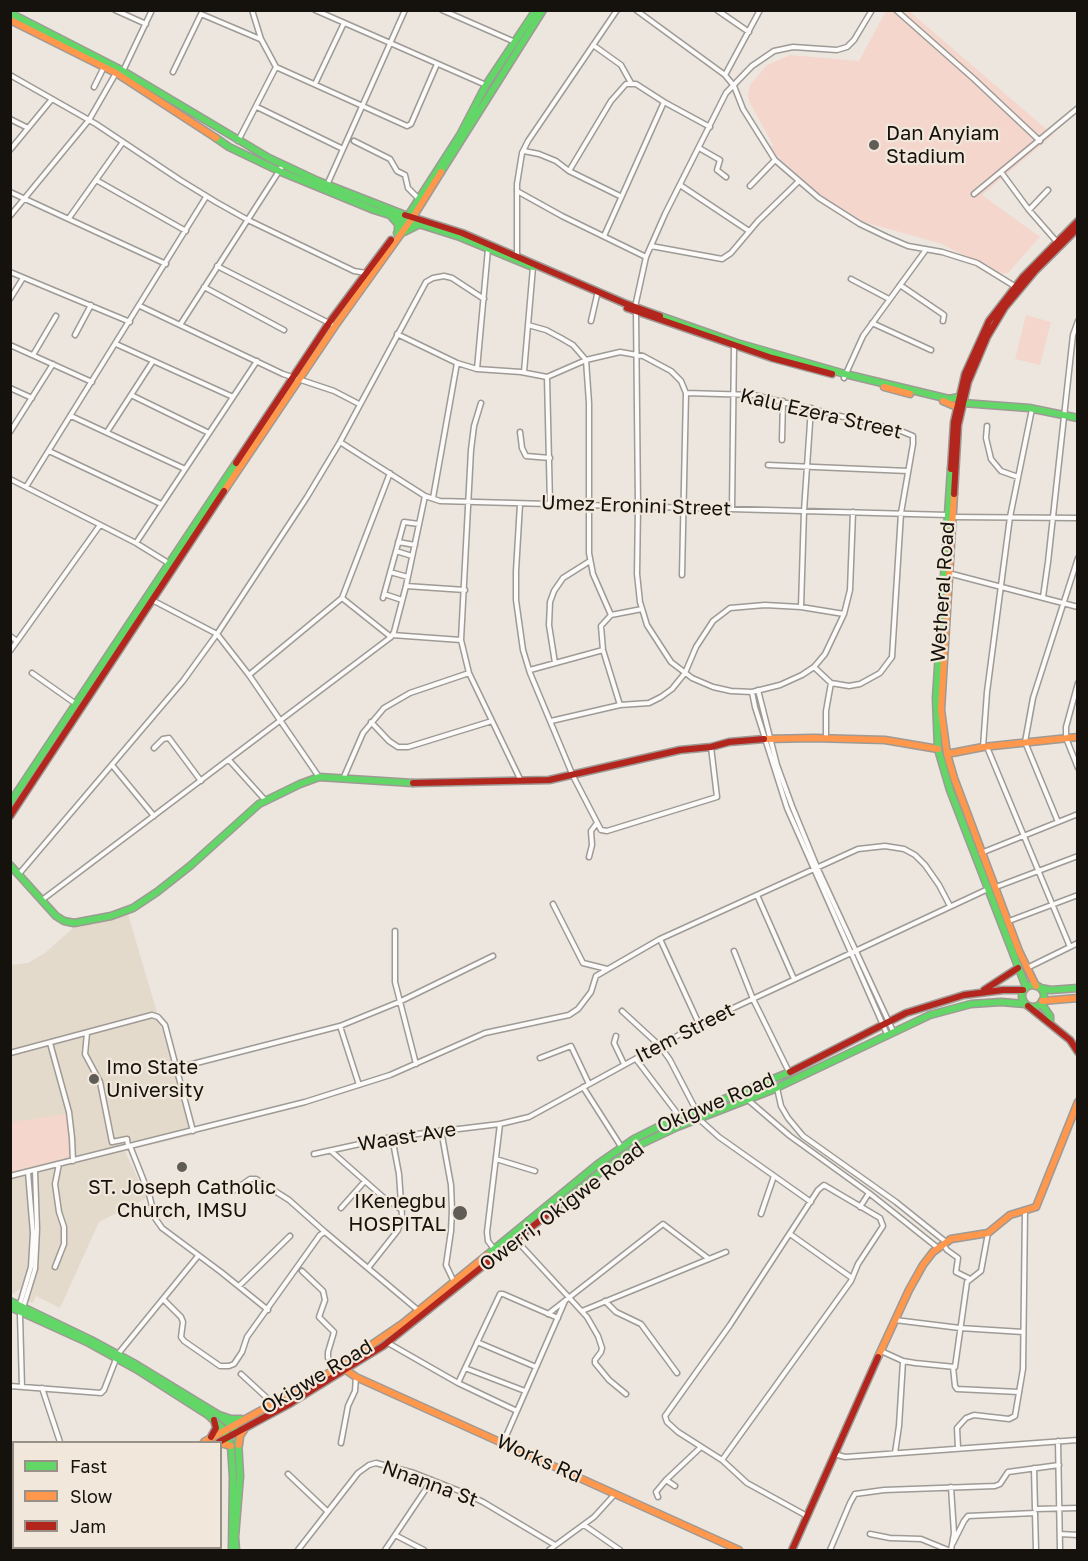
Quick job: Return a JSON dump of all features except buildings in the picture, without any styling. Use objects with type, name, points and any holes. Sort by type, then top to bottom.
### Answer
[{"type":"main road","points":[[409,218],[464,127],[486,85],[515,42],[525,33],[536,10]]},
{"type":"main road","points":[[332,325],[399,233],[525,33],[543,10]]},
{"type":"main road","points":[[10,13],[105,67],[120,72]]},
{"type":"main road","points":[[11,21],[34,27],[120,72],[229,147],[390,215],[409,218],[460,237],[635,310],[734,346],[792,364],[960,403],[1032,409],[1077,418]]},
{"type":"main road","points":[[156,96],[238,141],[281,168],[409,218],[462,233],[635,310],[844,376]]},
{"type":"main road","points":[[390,215],[398,224],[399,233]]},
{"type":"main road","name":"Wetheral Road","points":[[1038,987],[1026,968],[947,754],[941,710],[954,422],[972,356],[985,329],[1017,288],[1077,221]]},
{"type":"main road","points":[[10,816],[18,798],[366,273],[399,233],[420,224]]},
{"type":"main road","name":"Wetheral Road","points":[[1017,288],[1077,228]]},
{"type":"main road","points":[[78,707],[152,600],[171,565]]},
{"type":"main road","name":"Wetheral Road","points":[[947,573],[936,698],[938,749],[950,790],[1025,988]]},
{"type":"main road","points":[[947,754],[1077,736]]},
{"type":"main road","points":[[10,865],[64,921],[74,923],[111,916],[133,908],[190,866],[259,804],[300,783],[319,777],[396,783],[521,781],[573,776],[680,750],[711,747],[729,742],[768,739],[885,740],[938,749]]},
{"type":"main road","points":[[10,803],[18,798]]},
{"type":"main road","points":[[980,992],[998,983],[1018,968]]},
{"type":"main road","points":[[1077,988],[1052,990],[1038,987],[1025,988],[1022,997],[1027,1005],[1070,1040],[1077,1052]]},
{"type":"main road","points":[[1038,987],[1043,996],[1042,1002],[1050,1016],[1050,1022]]},
{"type":"main road","name":"Okigwe Road","points":[[206,1441],[245,1419],[276,1407],[340,1370],[421,1314],[454,1282],[476,1269],[494,1249],[598,1164],[653,1130],[680,1117],[693,1118],[697,1111],[789,1072],[906,1013],[980,992],[1025,988]]},
{"type":"main road","points":[[1027,1005],[1033,1007],[1042,1002],[1077,998]]},
{"type":"main road","name":"Owerri, Okigwe Road","points":[[340,1370],[388,1342],[476,1269],[621,1157],[658,1135],[693,1118],[777,1088],[930,1015],[971,1004],[1019,1002],[1027,1005]]},
{"type":"main road","points":[[792,1551],[895,1320],[923,1265],[942,1244],[962,1236],[988,1233],[1010,1215],[1036,1207],[1077,1102]]},
{"type":"main road","points":[[10,1301],[20,1310]]},
{"type":"main road","points":[[10,1307],[117,1356],[233,1425],[237,1432],[239,1445]]},
{"type":"main road","name":"Works Rd","points":[[340,1370],[739,1551]]},
{"type":"main road","points":[[222,1442],[276,1407]]},
{"type":"main road","points":[[213,1415],[245,1419]]},
{"type":"main road","points":[[213,1415],[228,1437],[236,1477]]},
{"type":"main road","points":[[206,1441],[215,1432],[213,1415]]},
{"type":"main road","points":[[234,1551],[239,1445],[242,1432],[248,1426]]},
{"type":"main road","points":[[222,1444],[231,1446]]},
{"type":"street","points":[[115,10],[146,24]]},
{"type":"street","points":[[10,216],[89,120],[120,72],[152,10]]},
{"type":"street","points":[[252,10],[261,39],[276,67],[407,126],[410,125],[437,64]]},
{"type":"street","points":[[315,10],[486,85]]},
{"type":"street","points":[[327,185],[405,10]]},
{"type":"street","points":[[442,10],[515,42]]},
{"type":"street","points":[[517,256],[517,191],[528,141],[617,10]]},
{"type":"street","points":[[636,10],[725,75],[734,86],[743,109],[775,160],[819,198],[860,224],[908,246],[925,251],[942,252],[977,263],[1017,288]]},
{"type":"street","points":[[717,10],[748,32]]},
{"type":"street","points":[[725,75],[760,10]]},
{"type":"street","points":[[853,512],[850,590],[844,614],[825,654],[814,667],[780,685],[752,692],[731,691],[713,687],[685,673],[671,662],[660,648],[647,625],[642,609],[637,574],[635,310],[646,257],[726,93],[752,66],[774,51],[793,47],[837,50],[847,47],[854,40],[872,10]]},
{"type":"street","points":[[896,10],[1040,141]]},
{"type":"street","points":[[173,72],[201,14],[261,39]]},
{"type":"street","points":[[315,84],[344,23]]},
{"type":"street","points":[[593,45],[621,65],[631,83]]},
{"type":"street","points":[[94,87],[105,67]]},
{"type":"street","points":[[238,141],[276,67]]},
{"type":"street","points":[[10,75],[89,120],[206,197],[354,271],[366,273]]},
{"type":"street","points":[[569,171],[620,89],[626,84],[636,84],[710,127]]},
{"type":"street","points":[[10,150],[52,99]]},
{"type":"street","points":[[604,236],[664,102]]},
{"type":"street","points":[[257,107],[343,149]]},
{"type":"street","points":[[974,194],[1077,108]]},
{"type":"street","points":[[10,119],[28,128]]},
{"type":"street","points":[[354,141],[390,159],[397,171],[405,175],[408,188],[419,199]]},
{"type":"street","points":[[69,218],[123,142]]},
{"type":"street","points":[[699,148],[720,159],[717,170],[726,177]]},
{"type":"street","points":[[524,151],[556,161],[569,171],[620,196]]},
{"type":"street","points":[[750,186],[775,160]]},
{"type":"street","points":[[180,325],[281,168]]},
{"type":"street","points":[[1001,172],[1029,210],[1057,242]]},
{"type":"street","points":[[96,180],[186,231]]},
{"type":"street","points":[[651,246],[722,259],[731,253],[749,231],[799,181]]},
{"type":"street","points":[[680,185],[749,231]]},
{"type":"street","points":[[1029,210],[1048,190]]},
{"type":"street","points":[[517,191],[646,257]]},
{"type":"street","points":[[10,192],[166,264]]},
{"type":"street","points":[[26,487],[206,197]]},
{"type":"street","points":[[477,369],[488,249]]},
{"type":"street","points":[[844,376],[863,336],[925,251]]},
{"type":"street","points":[[218,266],[332,325]]},
{"type":"street","points":[[524,372],[533,267]]},
{"type":"street","points":[[10,272],[130,322]]},
{"type":"street","points":[[19,874],[183,681],[217,634],[284,533],[340,442],[426,282],[444,276],[452,278],[484,299]]},
{"type":"street","points":[[10,299],[23,278]]},
{"type":"street","points":[[851,279],[889,299]]},
{"type":"street","points":[[900,285],[944,315],[943,321]]},
{"type":"street","points":[[204,287],[284,330]]},
{"type":"street","points":[[591,321],[597,295]]},
{"type":"street","points":[[75,335],[91,305]]},
{"type":"street","points":[[140,306],[297,380],[334,391],[360,404]]},
{"type":"street","points":[[33,355],[56,316]]},
{"type":"street","points":[[1043,597],[1063,414],[1073,335],[1077,321]]},
{"type":"street","points":[[872,323],[931,350]]},
{"type":"street","points":[[528,325],[546,330],[573,345],[586,360],[589,403],[590,561],[602,597],[611,615]]},
{"type":"street","points":[[397,334],[457,363],[477,369],[524,372],[547,377],[586,360],[620,352],[636,354],[653,360],[671,371],[681,381],[686,393],[682,575]]},
{"type":"street","points":[[116,344],[233,397]]},
{"type":"street","points":[[10,345],[92,382]]},
{"type":"street","points":[[732,509],[734,346]]},
{"type":"street","points":[[106,432],[153,361]]},
{"type":"street","points":[[136,543],[257,361]]},
{"type":"street","points":[[432,498],[457,363]]},
{"type":"street","points":[[11,430],[53,364]]},
{"type":"street","points":[[547,377],[550,504]]},
{"type":"street","points":[[10,388],[32,398]]},
{"type":"street","name":"Kalu Ezera Street","points":[[686,393],[754,395],[901,431],[913,436],[901,513],[892,657],[888,666],[870,680],[849,686],[831,683]]},
{"type":"street","points":[[131,395],[208,433]]},
{"type":"street","points":[[782,440],[783,401]]},
{"type":"street","points":[[481,404],[474,426],[471,450],[461,640],[469,674],[521,781]]},
{"type":"street","points":[[801,607],[804,511],[811,408]]},
{"type":"street","points":[[1032,409],[1010,517],[987,692],[985,747],[1070,947]]},
{"type":"street","points":[[71,416],[185,469]]},
{"type":"street","points":[[987,426],[988,448],[995,466],[1018,477]]},
{"type":"street","points":[[520,432],[522,448],[526,456],[550,458]]},
{"type":"street","name":"Umez Eronini Street","points":[[340,442],[425,496],[440,501],[1077,518]]},
{"type":"street","points":[[49,451],[161,504]]},
{"type":"street","points":[[768,465],[908,471]]},
{"type":"street","points":[[249,675],[342,598],[390,473]]},
{"type":"street","points":[[10,479],[136,543],[171,565]]},
{"type":"street","points":[[42,900],[391,636],[406,586],[425,496]]},
{"type":"street","points":[[520,503],[516,600],[524,650],[573,776],[601,830],[607,831],[717,797],[711,747]]},
{"type":"street","points":[[402,600],[384,596],[404,522],[419,524]]},
{"type":"street","points":[[10,651],[100,525]]},
{"type":"street","points":[[398,542],[415,545]]},
{"type":"street","points":[[396,551],[412,556]]},
{"type":"street","points":[[1058,822],[1026,742],[1033,698],[1077,558]]},
{"type":"street","points":[[555,663],[549,625],[550,602],[563,578],[590,561]]},
{"type":"street","points":[[390,572],[408,577]]},
{"type":"street","points":[[947,573],[1077,607]]},
{"type":"street","points":[[406,586],[465,590]]},
{"type":"street","points":[[342,598],[391,636],[461,640]]},
{"type":"street","points":[[152,600],[217,634],[249,675],[319,777]]},
{"type":"street","points":[[551,721],[620,705],[649,703],[661,698],[685,673],[713,621],[730,608],[742,606],[801,607],[844,614]]},
{"type":"street","points":[[620,705],[603,650],[601,626],[611,615],[642,609]]},
{"type":"street","points":[[10,636],[17,641]]},
{"type":"street","points":[[530,670],[603,650]]},
{"type":"street","points":[[814,667],[831,683],[826,711],[826,738]]},
{"type":"street","points":[[32,673],[78,707]]},
{"type":"street","points":[[343,779],[363,733],[384,708],[410,693],[469,674]]},
{"type":"street","points":[[1077,683],[1067,718],[1066,738],[1077,768]]},
{"type":"street","points":[[758,690],[768,739]]},
{"type":"street","points":[[752,692],[815,868],[890,1033]]},
{"type":"street","points":[[371,722],[389,741],[398,747],[408,747],[492,721]]},
{"type":"street","points":[[154,748],[163,739],[169,738],[201,781]]},
{"type":"street","points":[[229,760],[265,800]]},
{"type":"street","points":[[112,765],[154,816]]},
{"type":"street","points":[[975,855],[1077,814]]},
{"type":"street","points":[[589,857],[592,845],[591,831],[597,823]]},
{"type":"street","points":[[10,1176],[194,1131],[359,1085],[416,1064],[485,1033],[569,1015],[578,1009],[592,990],[595,978],[660,939],[858,849],[885,846],[904,849],[915,855],[939,885],[950,906]]},
{"type":"street","points":[[996,887],[1077,856]]},
{"type":"street","name":"Item Street","points":[[500,1124],[529,1117],[699,1024],[988,890]]},
{"type":"street","points":[[757,895],[794,979]]},
{"type":"street","points":[[1008,921],[1077,895]]},
{"type":"street","points":[[553,904],[583,963],[608,969]]},
{"type":"street","points":[[395,931],[395,982],[416,1064]]},
{"type":"street","points":[[660,939],[699,1024]]},
{"type":"street","points":[[1026,968],[1077,943]]},
{"type":"street","points":[[735,951],[753,999],[789,1072]]},
{"type":"street","points":[[177,1068],[340,1026],[399,1002],[493,956]]},
{"type":"street","points":[[622,1011],[660,1046],[697,1111]]},
{"type":"street","points":[[10,1053],[152,1015],[158,1017],[165,1025],[194,1131]]},
{"type":"street","points":[[340,1026],[359,1085]]},
{"type":"street","points":[[87,1033],[85,1054],[100,1082],[112,1142],[127,1139],[150,1194],[154,1218],[198,1256],[268,1310]]},
{"type":"street","points":[[616,1036],[614,1043],[624,1064]]},
{"type":"street","points":[[50,1043],[69,1112],[73,1161]]},
{"type":"street","points":[[540,1059],[571,1046],[589,1084]]},
{"type":"street","points":[[636,1059],[680,1117]]},
{"type":"street","points":[[583,1087],[622,1148]]},
{"type":"street","points":[[777,1088],[781,1106],[803,1136],[896,1202],[947,1250],[957,1256],[956,1272],[970,1279]]},
{"type":"street","points":[[747,1100],[790,1136],[942,1244]]},
{"type":"street","points":[[693,1118],[811,1202]]},
{"type":"street","points":[[494,1249],[488,1241],[487,1232],[500,1124]]},
{"type":"street","name":"Waast Ave","points":[[314,1154],[392,1137],[500,1124]]},
{"type":"street","points":[[441,1130],[451,1185],[452,1210],[446,1265],[454,1282]]},
{"type":"street","points":[[368,1268],[398,1230],[403,1211],[392,1137]]},
{"type":"street","points":[[331,1151],[383,1197],[403,1211]]},
{"type":"street","points":[[496,1160],[535,1172]]},
{"type":"street","points":[[55,1267],[64,1244],[64,1227],[58,1212],[55,1184],[59,1164]]},
{"type":"street","points":[[20,1310],[35,1269],[37,1229],[35,1170]]},
{"type":"street","points":[[22,1387],[20,1310],[31,1267],[33,1233],[28,1172]]},
{"type":"street","points":[[760,1214],[774,1176]]},
{"type":"street","points":[[217,1191],[234,1191],[250,1179],[256,1179],[289,1200],[421,1314]]},
{"type":"street","points":[[340,1208],[365,1181]]},
{"type":"street","points":[[722,1460],[852,1278],[858,1264],[883,1226],[880,1218],[824,1185],[818,1190],[730,1325],[665,1416],[667,1422],[678,1432],[722,1460],[747,1483],[807,1517]]},
{"type":"street","points":[[860,1207],[869,1193]]},
{"type":"street","points":[[958,1448],[957,1428],[966,1418],[974,1415],[1013,1419],[1015,1416],[1023,1370],[1025,1210]]},
{"type":"street","points":[[548,1314],[663,1224],[709,1259]]},
{"type":"street","points":[[164,1300],[181,1317],[181,1337],[184,1341],[224,1367],[234,1364],[242,1352],[247,1337],[320,1235],[325,1232]]},
{"type":"street","points":[[988,1233],[983,1267],[980,1273],[967,1282],[956,1364],[953,1368],[955,1386],[957,1389],[1019,1392]]},
{"type":"street","points":[[790,1234],[852,1278]]},
{"type":"street","points":[[239,1286],[290,1236]]},
{"type":"street","points":[[516,1240],[594,1326],[602,1348],[602,1352],[595,1360],[596,1363],[609,1380],[626,1394]]},
{"type":"street","points":[[582,1311],[726,1252]]},
{"type":"street","points":[[10,1386],[101,1393],[117,1356],[198,1256]]},
{"type":"street","points":[[302,1271],[323,1291],[325,1300],[319,1317],[334,1332],[327,1352],[328,1358],[340,1370]]},
{"type":"street","points":[[458,1383],[500,1294],[558,1318]]},
{"type":"street","points":[[503,1443],[565,1300]]},
{"type":"street","points":[[605,1301],[616,1312],[641,1324],[677,1372]]},
{"type":"street","points":[[895,1320],[960,1328],[1023,1332]]},
{"type":"street","points":[[388,1342],[458,1383],[517,1411]]},
{"type":"street","points":[[477,1342],[536,1367]]},
{"type":"street","points":[[881,1351],[903,1361],[953,1368]]},
{"type":"street","points":[[895,1453],[903,1361]]},
{"type":"street","points":[[465,1368],[525,1390]]},
{"type":"street","points":[[241,1374],[276,1407]]},
{"type":"street","points":[[341,1443],[348,1406],[355,1391],[356,1377]]},
{"type":"street","points":[[42,1388],[59,1441]]},
{"type":"street","points":[[834,1454],[845,1457],[1077,1440]]},
{"type":"street","points":[[1058,1441],[1060,1551]]},
{"type":"street","points":[[658,1497],[656,1492],[666,1480],[700,1447]]},
{"type":"street","name":"Nnanna St","points":[[298,1551],[358,1473],[369,1465],[386,1464],[432,1480],[483,1502],[555,1545]]},
{"type":"street","points":[[831,1550],[849,1503],[855,1494],[884,1490],[995,1486],[1000,1484],[1008,1472],[1059,1465]]},
{"type":"street","points":[[1034,1468],[1036,1551]]},
{"type":"street","points":[[288,1474],[327,1511]]},
{"type":"street","points":[[384,1551],[432,1480]]},
{"type":"street","points":[[666,1480],[675,1486]]},
{"type":"street","points":[[951,1487],[953,1543]]},
{"type":"street","points":[[549,1551],[594,1517],[615,1494]]},
{"type":"street","points":[[870,1534],[890,1538],[921,1539],[950,1551],[968,1516],[1077,1508]]},
{"type":"street","points":[[584,1525],[620,1551]]},
{"type":"street","points":[[1060,1534],[1077,1535]]},
{"type":"street","points":[[395,1535],[424,1551]]},
{"type":"shaded area","points":[[886,11],[909,11],[1053,135],[982,195],[1040,237],[1008,273],[999,274],[942,244],[864,222],[822,196],[769,149],[773,145],[750,103],[748,96],[750,85],[767,65],[790,55],[859,61]]},
{"type":"shaded area","points":[[1026,315],[1051,322],[1040,365],[1015,359]]},
{"type":"shaded area","name":"Imo State University","points":[[128,914],[193,1135],[125,1151],[147,1198],[99,1222],[60,1308],[36,1296],[33,1303],[28,1301],[30,1293],[20,1289],[11,1295],[10,965],[28,963],[45,953],[73,928]]},
{"type":"shaded area","points":[[66,1114],[71,1157],[11,1172],[11,1122]]},
{"type":"traffic: fast","points":[[397,233],[460,135],[486,85],[536,10]]},
{"type":"traffic: fast","points":[[441,172],[543,10]]},
{"type":"traffic: fast","points":[[10,13],[123,71],[269,158],[318,181],[405,215]]},
{"type":"traffic: fast","points":[[216,138],[229,147],[279,171],[374,210],[460,237],[533,267]]},
{"type":"traffic: fast","points":[[390,215],[398,224],[398,231]]},
{"type":"traffic: fast","points":[[404,232],[420,224]]},
{"type":"traffic: fast","points":[[660,316],[737,343],[845,374],[949,399],[959,397]]},
{"type":"traffic: fast","points":[[963,403],[1029,408],[1078,418]]},
{"type":"traffic: fast","points":[[10,803],[236,463]]},
{"type":"traffic: fast","points":[[951,469],[936,698],[938,749],[950,790],[1026,987]]},
{"type":"traffic: fast","points":[[10,865],[56,916],[64,921],[74,923],[111,916],[133,908],[157,892],[190,866],[259,804],[300,784],[319,777],[413,783]]},
{"type":"traffic: fast","points":[[1033,985],[1041,988],[1044,996],[1041,1004],[1033,1007],[1025,1004],[1022,996],[1025,988],[1033,985]]},
{"type":"traffic: fast","points":[[1040,988],[1051,990],[1078,988]]},
{"type":"traffic: fast","points":[[558,1206],[639,1145],[677,1127],[772,1090],[930,1015],[971,1004],[1001,1002],[1025,1004]]},
{"type":"traffic: fast","points":[[1041,1003],[1050,1016],[1050,1022]]},
{"type":"traffic: fast","points":[[487,1255],[598,1164],[634,1139],[666,1123],[790,1072]]},
{"type":"traffic: fast","points":[[10,1301],[137,1365],[219,1415],[235,1429]]},
{"type":"traffic: fast","points":[[10,1307],[89,1343],[136,1369],[208,1415],[224,1430],[231,1446],[232,1550]]},
{"type":"traffic: fast","points":[[219,1415],[241,1419]]},
{"type":"traffic: fast","points":[[236,1550],[240,1476],[238,1441]]},
{"type":"traffic: slow","points":[[10,20],[116,73],[216,138]]},
{"type":"traffic: slow","points":[[224,491],[335,326],[413,217],[441,172]]},
{"type":"traffic: slow","points":[[884,387],[910,394]]},
{"type":"traffic: slow","points":[[943,401],[957,407]]},
{"type":"traffic: slow","points":[[954,494],[941,710],[947,754],[1019,951],[1036,986]]},
{"type":"traffic: slow","points":[[947,754],[983,747],[1078,737]]},
{"type":"traffic: slow","points":[[764,739],[885,740],[938,749]]},
{"type":"traffic: slow","points":[[1042,1001],[1078,998]]},
{"type":"traffic: slow","points":[[878,1357],[909,1290],[933,1252],[951,1239],[988,1233],[1010,1215],[1036,1207],[1078,1102]]},
{"type":"traffic: slow","points":[[206,1441],[336,1369],[402,1324],[487,1255]]},
{"type":"traffic: slow","points":[[343,1368],[356,1377],[739,1550]]},
{"type":"traffic: slow","points":[[239,1445],[240,1436],[244,1430]]},
{"type":"traffic: slow","points":[[222,1444],[231,1446]]},
{"type":"traffic: jam","points":[[405,215],[462,233],[624,303],[660,316]]},
{"type":"traffic: jam","points":[[951,469],[954,422],[965,374],[989,321],[1023,277],[1078,221]]},
{"type":"traffic: jam","points":[[954,494],[958,425],[968,382],[987,337],[1005,307],[1035,271],[1078,228]]},
{"type":"traffic: jam","points":[[236,463],[329,323],[391,240]]},
{"type":"traffic: jam","points":[[627,308],[772,358],[832,374]]},
{"type":"traffic: jam","points":[[10,816],[224,491]]},
{"type":"traffic: jam","points":[[413,783],[549,780],[680,750],[764,739]]},
{"type":"traffic: jam","points":[[984,990],[1018,968]]},
{"type":"traffic: jam","points":[[790,1072],[906,1013],[964,995],[1023,990]]},
{"type":"traffic: jam","points":[[1028,1006],[1070,1040],[1078,1052]]},
{"type":"traffic: jam","points":[[221,1441],[291,1403],[383,1346],[558,1206]]},
{"type":"traffic: jam","points":[[792,1550],[878,1357]]},
{"type":"traffic: jam","points":[[211,1437],[216,1428],[214,1420]]},
{"type":"place","name":"Dan Anyiam Stadium","points":[[874,145]]},
{"type":"place","name":"Imo State University","points":[[94,1079]]},
{"type":"place","name":"ST. Joseph Catholic Church, IMSU","points":[[182,1167]]},
{"type":"place","name":"IKenegbu HOSPITAL","points":[[460,1213]]}]
